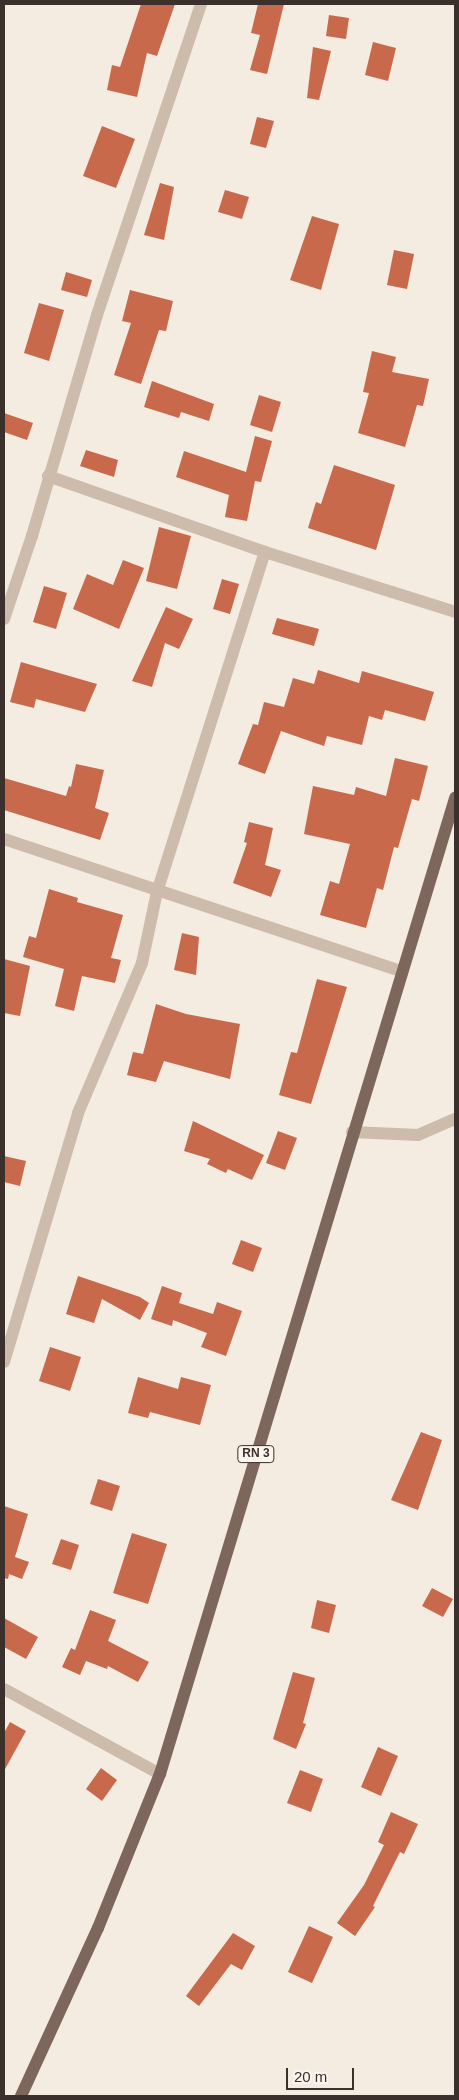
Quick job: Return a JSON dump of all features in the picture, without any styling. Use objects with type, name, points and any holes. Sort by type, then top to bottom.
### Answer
[{"type":"main road","name":"RN 3","points":[[21,2096],[98,1928],[160,1774],[352,1132],[455,798]]},
{"type":"street","points":[[4,619],[97,315],[201,4]]},
{"type":"street","points":[[48,476],[265,552],[455,612]]},
{"type":"street","points":[[4,1362],[78,1112],[142,963],[157,892],[265,552]]},
{"type":"street","points":[[4,839],[157,892],[401,971]]},
{"type":"street","points":[[352,1132],[418,1135],[455,1119]]},
{"type":"street","points":[[4,1689],[160,1774]]},
{"type":"building","points":[[141,4],[175,4],[157,56],[147,53],[137,97],[107,90],[112,65],[120,67]]},
{"type":"building","points":[[258,4],[284,4],[267,74],[250,70],[260,35],[251,33]]},
{"type":"building","points":[[329,15],[349,18],[346,39],[326,36]]},
{"type":"building","points":[[373,42],[396,48],[388,81],[365,75]]},
{"type":"building","points":[[313,47],[331,51],[319,100],[307,98]]},
{"type":"building","points":[[257,117],[274,121],[266,148],[250,144]]},
{"type":"building","points":[[102,126],[135,139],[116,188],[83,176]]},
{"type":"building","points":[[160,183],[174,187],[164,240],[144,235]]},
{"type":"building","points":[[225,190],[249,197],[242,219],[218,212]]},
{"type":"building","points":[[312,216],[339,224],[321,290],[290,280]]},
{"type":"building","points":[[394,250],[414,254],[407,289],[387,285]]},
{"type":"building","points":[[66,272],[92,280],[87,297],[61,290]]},
{"type":"building","points":[[130,290],[173,301],[166,331],[159,330],[141,384],[114,375],[131,323],[122,321]]},
{"type":"building","points":[[39,303],[64,310],[49,361],[24,353]]},
{"type":"building","points":[[372,351],[396,357],[392,372],[429,379],[423,406],[417,405],[405,447],[358,433],[369,393],[363,392]]},
{"type":"building","points":[[152,381],[214,404],[209,421],[181,412],[179,418],[144,407]]},
{"type":"building","points":[[259,395],[281,402],[272,432],[250,425]]},
{"type":"building","points":[[4,413],[33,423],[27,440],[4,432]]},
{"type":"building","points":[[255,436],[272,441],[261,482],[255,481],[247,521],[225,517],[229,495],[176,477],[184,451],[246,472]]},
{"type":"building","points":[[86,450],[118,460],[114,477],[80,466]]},
{"type":"building","points":[[334,465],[395,485],[376,550],[308,528],[316,502],[321,504]]},
{"type":"building","points":[[159,527],[191,536],[177,589],[146,581]]},
{"type":"building","points":[[123,560],[144,568],[119,629],[73,609],[87,574],[113,585]]},
{"type":"building","points":[[222,579],[239,584],[230,614],[213,609]]},
{"type":"building","points":[[44,586],[67,593],[56,629],[33,622]]},
{"type":"building","points":[[166,607],[193,619],[179,649],[165,643],[152,687],[132,681]]},
{"type":"building","points":[[277,618],[319,629],[314,646],[272,634]]},
{"type":"building","points":[[21,662],[97,684],[85,712],[36,699],[34,708],[10,702]]},
{"type":"building","points":[[318,670],[359,683],[362,671],[434,692],[425,721],[385,710],[382,720],[369,716],[362,745],[327,736],[324,746],[281,731],[265,774],[238,764],[253,724],[258,725],[264,702],[284,707],[293,678],[314,684]]},
{"type":"building","points":[[395,758],[428,766],[419,801],[412,799],[398,848],[394,847],[383,890],[377,888],[366,928],[320,915],[330,881],[339,884],[350,844],[304,834],[313,786],[354,795],[356,787],[386,796]]},
{"type":"building","points":[[76,764],[104,770],[95,808],[109,813],[100,840],[4,810],[4,778],[66,796],[69,786],[71,787]]},
{"type":"building","points":[[249,822],[273,828],[265,865],[281,870],[271,897],[233,883],[247,843],[244,842]]},
{"type":"building","points":[[49,889],[78,898],[77,902],[123,915],[111,958],[121,960],[115,983],[82,976],[74,1011],[55,1006],[64,969],[23,957],[29,936],[36,938]]},
{"type":"building","points":[[182,933],[199,937],[196,975],[174,970]]},
{"type":"building","points":[[4,959],[30,966],[20,1016],[4,1013]]},
{"type":"building","points":[[317,979],[347,987],[311,1104],[279,1095],[291,1052],[297,1053]]},
{"type":"building","points":[[156,1004],[186,1014],[240,1024],[230,1079],[164,1061],[156,1082],[127,1075],[133,1052],[143,1054]]},
{"type":"building","points":[[193,1121],[264,1155],[252,1180],[228,1169],[226,1173],[207,1164],[210,1159],[184,1151]]},
{"type":"building","points":[[278,1131],[297,1138],[285,1170],[266,1163]]},
{"type":"building","points":[[4,1156],[26,1161],[20,1186],[4,1182]]},
{"type":"building","points":[[241,1240],[262,1248],[253,1272],[232,1264]]},
{"type":"building","points":[[78,1276],[140,1297],[149,1303],[140,1320],[102,1299],[94,1323],[66,1314]]},
{"type":"building","points":[[162,1286],[182,1293],[179,1303],[213,1314],[217,1302],[242,1311],[226,1356],[201,1347],[207,1333],[173,1320],[172,1326],[151,1319]]},
{"type":"building","points":[[50,1347],[81,1357],[70,1391],[39,1381]]},
{"type":"building","points":[[138,1377],[178,1389],[181,1377],[211,1385],[200,1425],[150,1412],[148,1418],[128,1413]]},
{"type":"building","points":[[421,1432],[442,1440],[418,1510],[391,1500]]},
{"type":"building","points":[[98,1479],[120,1486],[112,1511],[90,1504]]},
{"type":"building","points":[[4,1506],[28,1514],[15,1557],[29,1562],[22,1579],[9,1574],[8,1579],[4,1578]]},
{"type":"building","points":[[132,1533],[167,1544],[148,1604],[113,1593]]},
{"type":"building","points":[[61,1539],[79,1545],[71,1570],[52,1564]]},
{"type":"building","points":[[432,1588],[453,1599],[443,1617],[422,1606]]},
{"type":"building","points":[[317,1600],[336,1605],[329,1633],[311,1628]]},
{"type":"building","points":[[90,1610],[116,1620],[108,1641],[149,1662],[138,1682],[108,1666],[107,1669],[86,1661],[80,1675],[62,1667],[71,1648],[75,1650]]},
{"type":"building","points":[[4,1618],[38,1637],[26,1659],[4,1647]]},
{"type":"building","points":[[293,1672],[315,1678],[303,1723],[306,1724],[296,1749],[273,1739]]},
{"type":"building","points":[[10,1722],[26,1731],[4,1771],[4,1733]]},
{"type":"building","points":[[378,1747],[398,1756],[381,1796],[361,1787]]},
{"type":"building","points":[[101,1768],[117,1780],[102,1801],[86,1789]]},
{"type":"building","points":[[300,1770],[323,1779],[311,1812],[287,1803]]},
{"type":"building","points":[[391,1812],[418,1824],[404,1854],[400,1852],[373,1906],[375,1907],[355,1936],[337,1923],[364,1885],[384,1845],[378,1842]]},
{"type":"building","points":[[309,1926],[333,1937],[312,1983],[288,1972]]},
{"type":"building","points":[[233,1933],[255,1946],[242,1970],[231,1964],[199,2006],[186,1996]]}]
